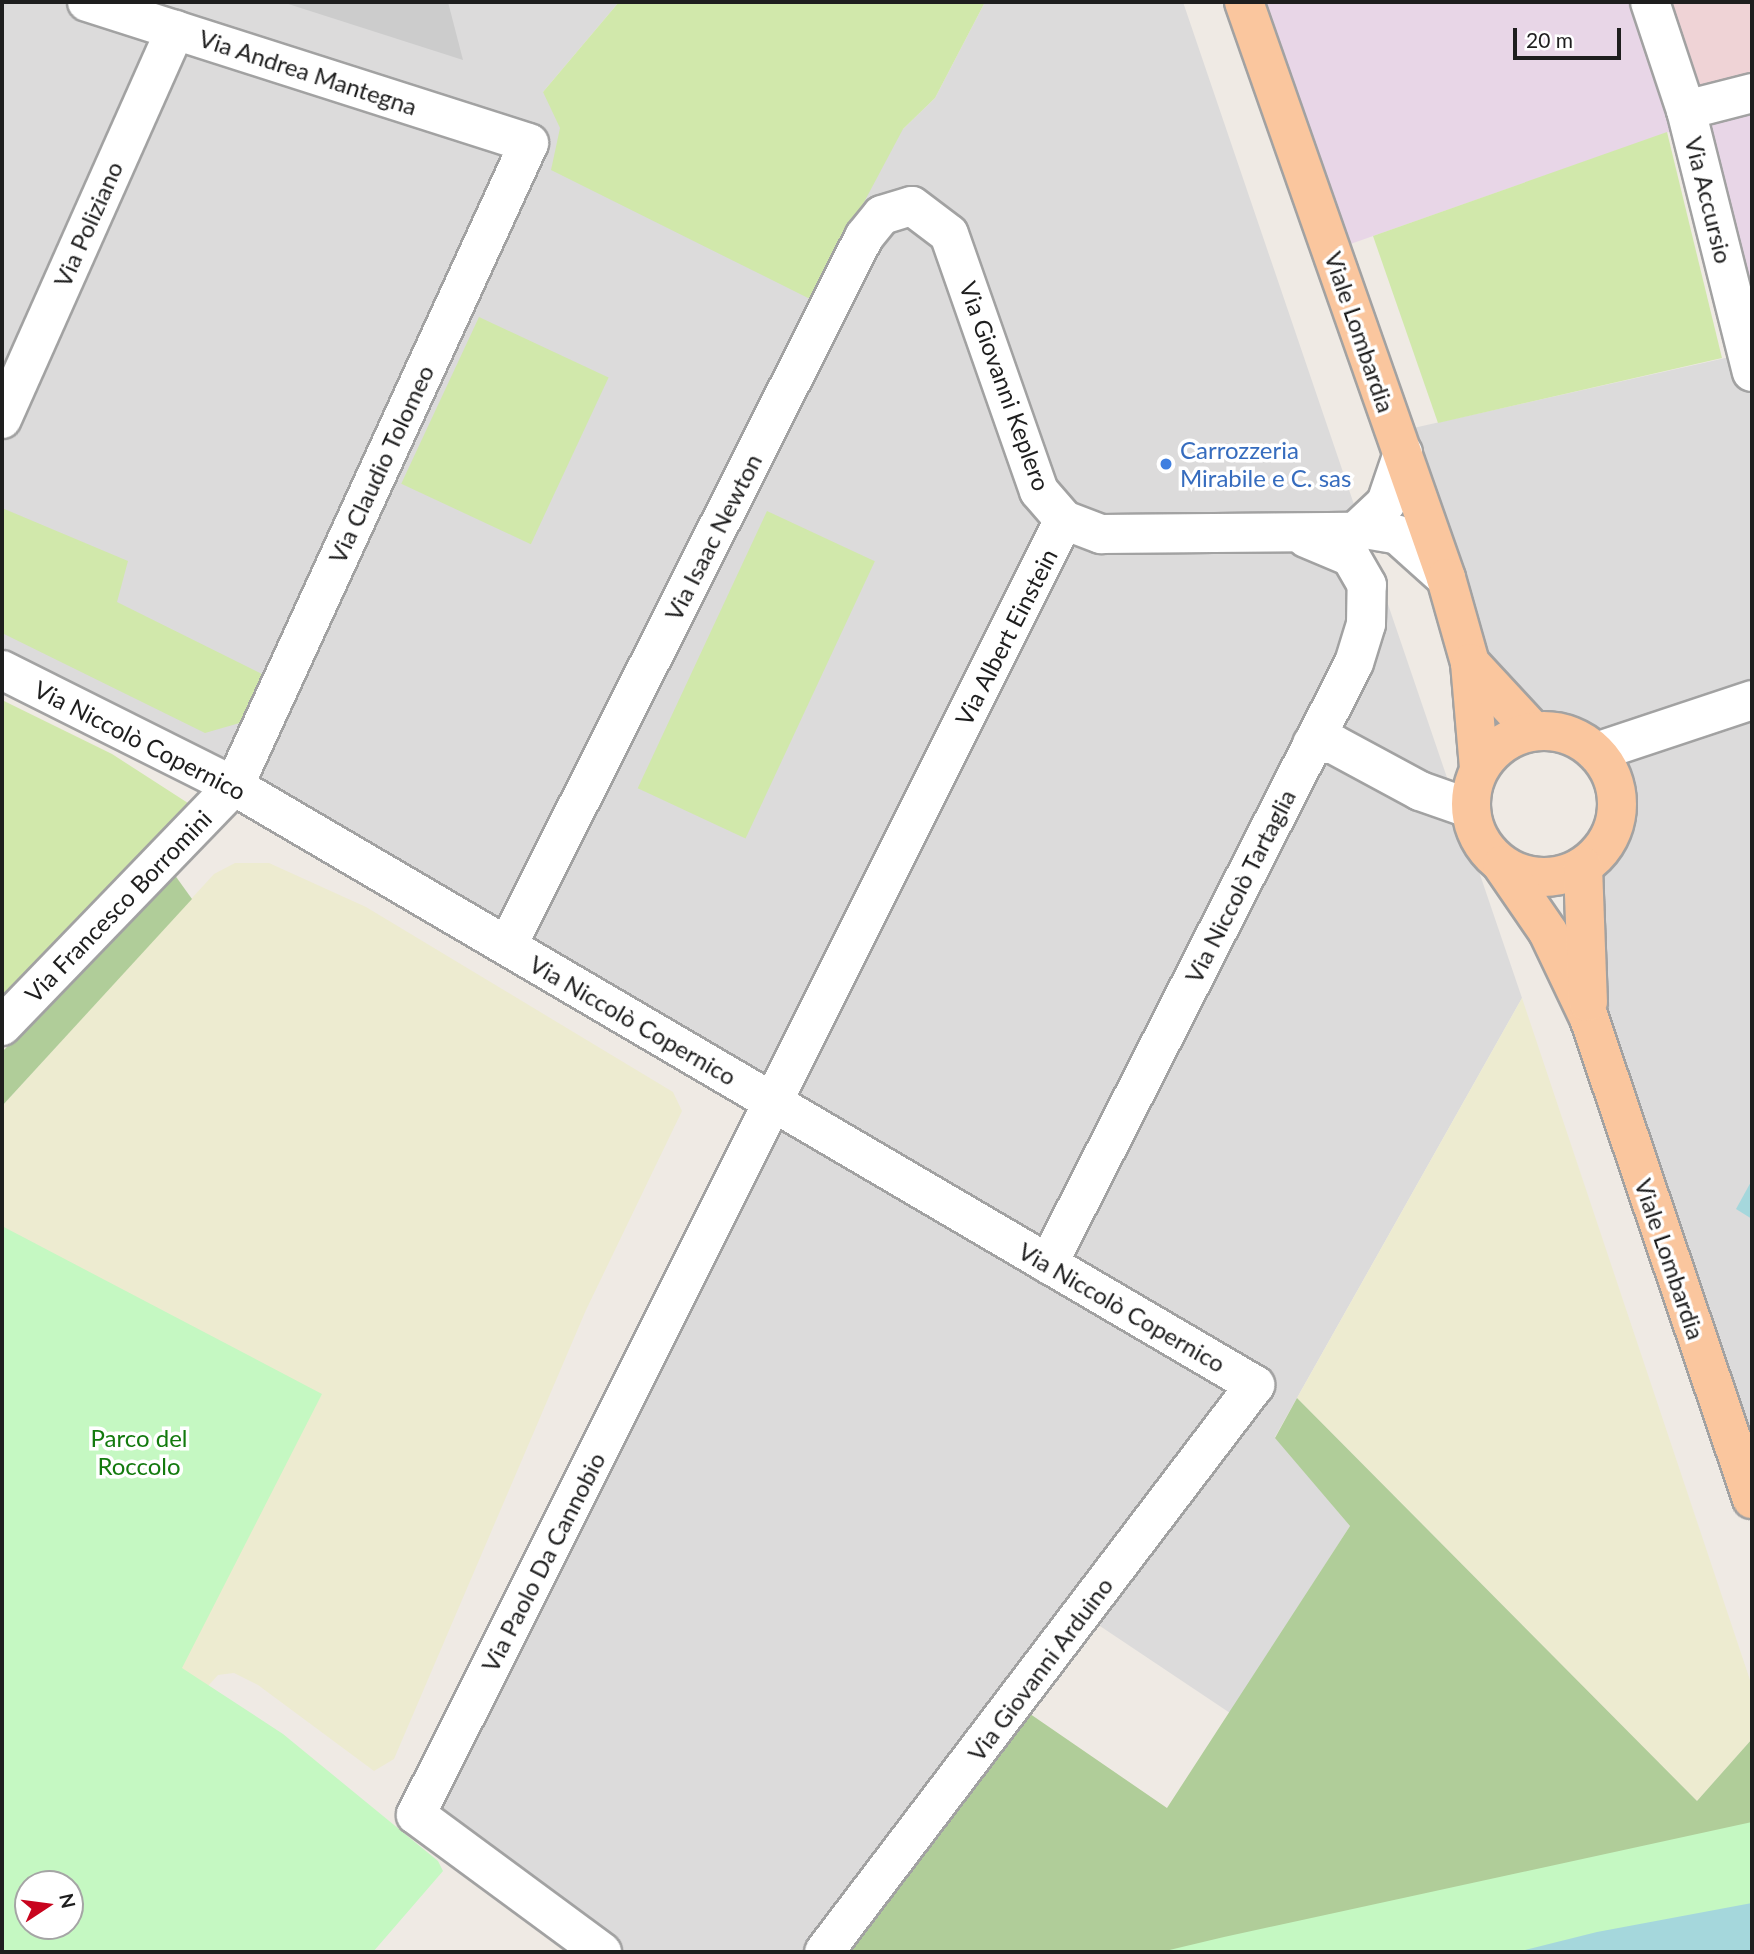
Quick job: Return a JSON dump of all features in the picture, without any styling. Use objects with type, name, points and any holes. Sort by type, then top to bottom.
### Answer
[{"type":"main road","name":"Viale Lombardia","points":[[1244,2],[1446,578],[1470,663],[1479,769],[1471,809],[1484,847],[1502,865],[1548,932],[1589,1018],[1752,1499]]},
{"type":"main road","name":"Viale Lombardia","points":[[1470,663],[1533,731]]},
{"type":"main road","points":[[1479,769],[1492,751],[1533,731],[1566,735],[1595,752],[1609,769],[1617,812],[1600,852],[1583,867],[1542,878],[1502,865]]},
{"type":"main road","name":"Viale Lombardia","points":[[1583,867],[1589,1018]]},
{"type":"street","name":"Via Andrea Mantegna","points":[[87,2],[528,143]]},
{"type":"street","name":"Via Accursio","points":[[1650,2],[1686,110],[1752,372]]},
{"type":"street","name":"Via Poliziano","points":[[2,419],[175,30]]},
{"type":"street","name":"Via Accursio","points":[[1686,110],[1752,93]]},
{"type":"street","name":"Via Claudio Tolomeo","points":[[234,786],[528,143]]},
{"type":"street","name":"Via Isaac Newton","points":[[507,946],[871,225],[896,208],[912,206],[940,222],[956,246]]},
{"type":"street","name":"Via Giovanni Keplero","points":[[956,246],[1039,491],[1064,520]]},
{"type":"street","points":[[1365,529],[1386,503],[1403,453]]},
{"type":"street","name":"Via Albert Einstein","points":[[773,1102],[1064,520],[1101,534],[1294,533],[1365,529],[1398,535],[1446,578]]},
{"type":"street","name":"Via Niccolò Tartaglia","points":[[1048,1264],[1354,663],[1366,624],[1367,585],[1351,557],[1294,533]]},
{"type":"street","name":"Via Niccolò Copernico","points":[[2,670],[234,786],[1255,1385]]},
{"type":"street","points":[[1595,752],[1752,700]]},
{"type":"street","points":[[1312,744],[1333,744],[1420,791],[1471,809]]},
{"type":"street","name":"Via Francesco Borromini","points":[[2,1026],[234,786]]},
{"type":"street","name":"Via Paolo Da Cannobio","points":[[602,1952],[416,1815],[773,1102]]},
{"type":"street","name":"Via Giovanni Arduino","points":[[824,1952],[1255,1385]]},
{"type":"shaded area","points":[[2,2],[619,2],[543,92],[903,129],[935,98],[985,2],[1183,2],[1522,998],[1275,1437],[1350,1526],[1230,1713],[1082,1614],[824,1952],[602,1952],[416,1815],[773,1102],[2,670]]},
{"type":"shaded area","points":[[282,2],[448,2],[463,60]]},
{"type":"shaded area","points":[[1251,2],[1643,2],[1683,127],[1339,248]]},
{"type":"shaded area","points":[[1643,2],[1752,2],[1752,89],[1677,108]]},
{"type":"shaded area","points":[[1752,89],[1752,342],[1689,105]]},
{"type":"shaded area","points":[[1752,352],[1752,695],[1596,746],[1577,732],[1534,725],[1475,661],[1400,431]]},
{"type":"shaded area","points":[[1752,706],[1752,1483],[1595,1018],[1589,871],[1617,835],[1622,805],[1620,778],[1606,753]]},
{"type":"green space","points":[[619,2],[985,2],[935,98],[903,129],[812,300],[551,170],[560,128],[543,92]]},
{"type":"green space","points":[[1667,132],[1722,358],[1438,423],[1373,236]]},
{"type":"green space","points":[[479,317],[609,377],[531,544],[401,484]]},
{"type":"green space","points":[[2,508],[128,561],[117,602],[268,677],[250,720],[205,733],[2,633]]},
{"type":"green space","points":[[767,511],[875,561],[746,839],[638,788]]},
{"type":"green space","points":[[2,700],[112,754],[191,805],[2,1000]]},
{"type":"green space","points":[[235,863],[269,863],[366,907],[673,1092],[682,1111],[586,1310],[394,1759],[374,1771],[258,1685],[234,1673],[218,1675],[41,1870],[14,1870],[14,1940],[2,1952],[2,1106],[214,874]]},
{"type":"green space","points":[[174,874],[192,899],[2,1106],[2,1052]]},
{"type":"green space","points":[[1522,998],[1752,1686],[1752,1739],[1697,1801],[1297,1398]]},
{"type":"green space","name":"Parco del Roccolo","points":[[2,1226],[322,1394],[182,1668],[283,1734],[438,1861],[443,1871],[373,1952],[2,1952]]},
{"type":"green space","points":[[1297,1398],[1697,1801],[1752,1739],[1752,1903],[1517,1952],[824,1952],[1014,1703],[1167,1808],[1350,1526],[1275,1438]]},
{"type":"green space","points":[[1752,1822],[1752,1952],[1161,1952],[1224,1937]]},
{"type":"water","points":[[1752,1180],[1752,1219],[1736,1209]]},
{"type":"water","points":[[1752,1903],[1752,1952],[1517,1952],[1597,1932]]},
{"type":"place","name":"Carrozzeria Mirabile e C. sas","points":[[1166,464]]}]
